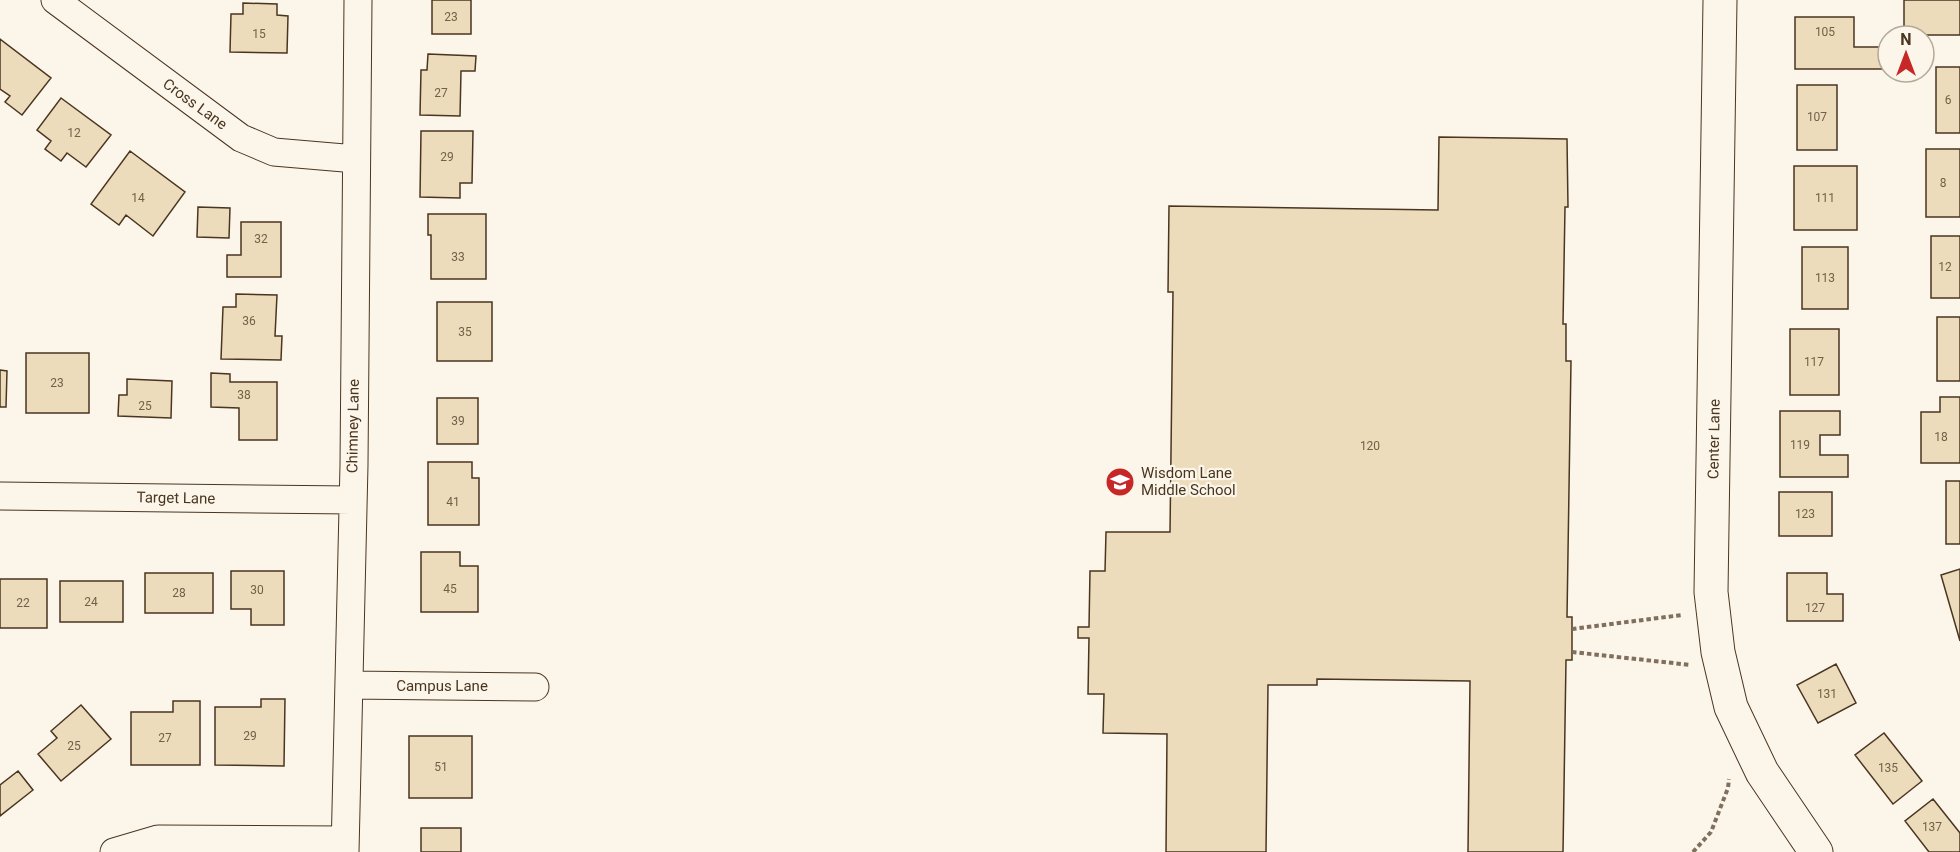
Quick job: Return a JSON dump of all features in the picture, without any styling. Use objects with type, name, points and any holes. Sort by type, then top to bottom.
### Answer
[{"type":"street","name":"Cross Lane","points":[[55,0],[241,138],[274,153],[356,159]]},
{"type":"street","name":"Chimney Lane","points":[[345,846],[354,453],[358,0]]},
{"type":"street","name":"Center Lane","points":[[1720,0],[1711,592],[1718,652],[1731,706],[1762,772],[1816,852]]},
{"type":"street","name":"Target Lane","points":[[0,496],[352,500]]},
{"type":"street","name":"Campus Lane","points":[[349,685],[535,687]]},
{"type":"street","points":[[114,852],[158,839],[345,846]]},
{"type":"path","points":[[1572,629],[1714,611]]},
{"type":"path","points":[[1572,652],[1722,669]]},
{"type":"path","points":[[1693,852],[1711,832],[1728,788],[1729,778]]},
{"type":"building","points":[[432,0],[471,0],[471,34],[432,34]]},
{"type":"building","points":[[1904,0],[1960,0],[1960,35],[1936,35],[1936,24],[1904,24]]},
{"type":"building","points":[[243,3],[277,4],[277,15],[288,16],[287,53],[230,52],[231,14],[243,14]]},
{"type":"building","points":[[1795,17],[1854,17],[1854,47],[1876,47],[1876,69],[1795,69]]},
{"type":"building","points":[[0,39],[51,78],[22,115],[5,102],[10,96],[0,89]]},
{"type":"building","points":[[428,54],[476,56],[475,71],[461,71],[460,116],[420,115],[421,70],[427,70]]},
{"type":"building","points":[[1936,67],[1960,67],[1960,133],[1936,133]]},
{"type":"building","points":[[1797,85],[1837,85],[1837,150],[1797,150]]},
{"type":"building","points":[[61,98],[111,135],[86,167],[67,153],[61,161],[45,149],[51,141],[37,130]]},
{"type":"building","points":[[421,131],[473,131],[472,183],[460,183],[460,198],[420,197]]},
{"type":"building","points":[[1439,137],[1567,139],[1568,207],[1565,207],[1563,324],[1566,324],[1566,361],[1571,361],[1567,617],[1572,617],[1572,660],[1566,660],[1563,852],[1468,852],[1470,681],[1317,679],[1317,685],[1268,685],[1266,852],[1166,852],[1167,734],[1103,733],[1104,694],[1088,694],[1089,638],[1078,638],[1078,627],[1089,627],[1090,571],[1105,571],[1106,532],[1170,532],[1173,292],[1168,292],[1169,206],[1438,210]]},
{"type":"building","points":[[1926,149],[1960,149],[1960,217],[1926,217]]},
{"type":"building","points":[[130,151],[185,192],[153,236],[126,215],[119,225],[91,204]]},
{"type":"building","points":[[1794,166],[1857,166],[1857,230],[1794,230]]},
{"type":"building","points":[[198,207],[230,208],[229,238],[197,237]]},
{"type":"building","points":[[428,214],[486,214],[486,279],[431,279],[431,235],[428,235]]},
{"type":"building","points":[[241,222],[281,222],[281,277],[227,277],[227,255],[241,255]]},
{"type":"building","points":[[1931,236],[1960,236],[1960,298],[1931,298]]},
{"type":"building","points":[[1802,247],[1848,247],[1848,309],[1802,309]]},
{"type":"building","points":[[236,294],[277,295],[275,336],[282,336],[281,360],[221,359],[223,307],[236,307]]},
{"type":"building","points":[[437,302],[492,302],[492,361],[437,361]]},
{"type":"building","points":[[1937,317],[1960,317],[1960,381],[1937,381]]},
{"type":"building","points":[[1790,329],[1839,329],[1839,395],[1790,395]]},
{"type":"building","points":[[26,353],[89,353],[89,413],[26,413]]},
{"type":"building","points":[[0,370],[7,371],[6,407],[0,407]]},
{"type":"building","points":[[211,373],[230,374],[230,382],[277,382],[277,440],[239,440],[239,408],[211,407]]},
{"type":"building","points":[[127,379],[172,381],[171,418],[118,416],[119,395],[127,395]]},
{"type":"building","points":[[1940,397],[1960,397],[1960,463],[1921,463],[1921,412],[1940,412]]},
{"type":"building","points":[[437,398],[478,398],[478,444],[437,444]]},
{"type":"building","points":[[1780,411],[1840,411],[1840,435],[1820,435],[1820,455],[1848,455],[1848,477],[1780,477]]},
{"type":"building","points":[[428,462],[472,462],[472,478],[479,478],[479,525],[428,525]]},
{"type":"building","points":[[1946,481],[1960,481],[1960,544],[1946,544]]},
{"type":"building","points":[[1779,492],[1832,492],[1832,536],[1779,536]]},
{"type":"building","points":[[421,552],[460,552],[460,566],[478,566],[478,612],[421,612]]},
{"type":"building","points":[[1960,569],[1960,641],[1941,575]]},
{"type":"building","points":[[231,571],[284,571],[284,625],[251,625],[251,609],[231,609]]},
{"type":"building","points":[[145,573],[213,573],[213,613],[145,613]]},
{"type":"building","points":[[1787,573],[1827,573],[1827,594],[1843,594],[1843,621],[1787,621]]},
{"type":"building","points":[[0,579],[47,579],[47,628],[0,628]]},
{"type":"building","points":[[60,581],[123,581],[123,622],[60,622]]},
{"type":"building","points":[[1836,664],[1856,703],[1818,723],[1797,685]]},
{"type":"building","points":[[261,699],[285,699],[284,766],[215,765],[215,707],[261,707]]},
{"type":"building","points":[[173,701],[200,701],[200,765],[131,765],[131,712],[173,712]]},
{"type":"building","points":[[81,705],[111,739],[61,781],[38,754],[57,738],[51,731]]},
{"type":"building","points":[[1884,733],[1922,781],[1893,804],[1855,755]]},
{"type":"building","points":[[409,736],[472,736],[472,798],[409,798]]},
{"type":"building","points":[[18,771],[33,790],[0,816],[0,785]]},
{"type":"building","points":[[1933,799],[1960,833],[1960,852],[1929,852],[1905,821]]},
{"type":"building","points":[[421,828],[461,828],[461,852],[421,852]]},
{"type":"place","name":"Wisdom Lane Middle School","points":[[1120,482]]}]
